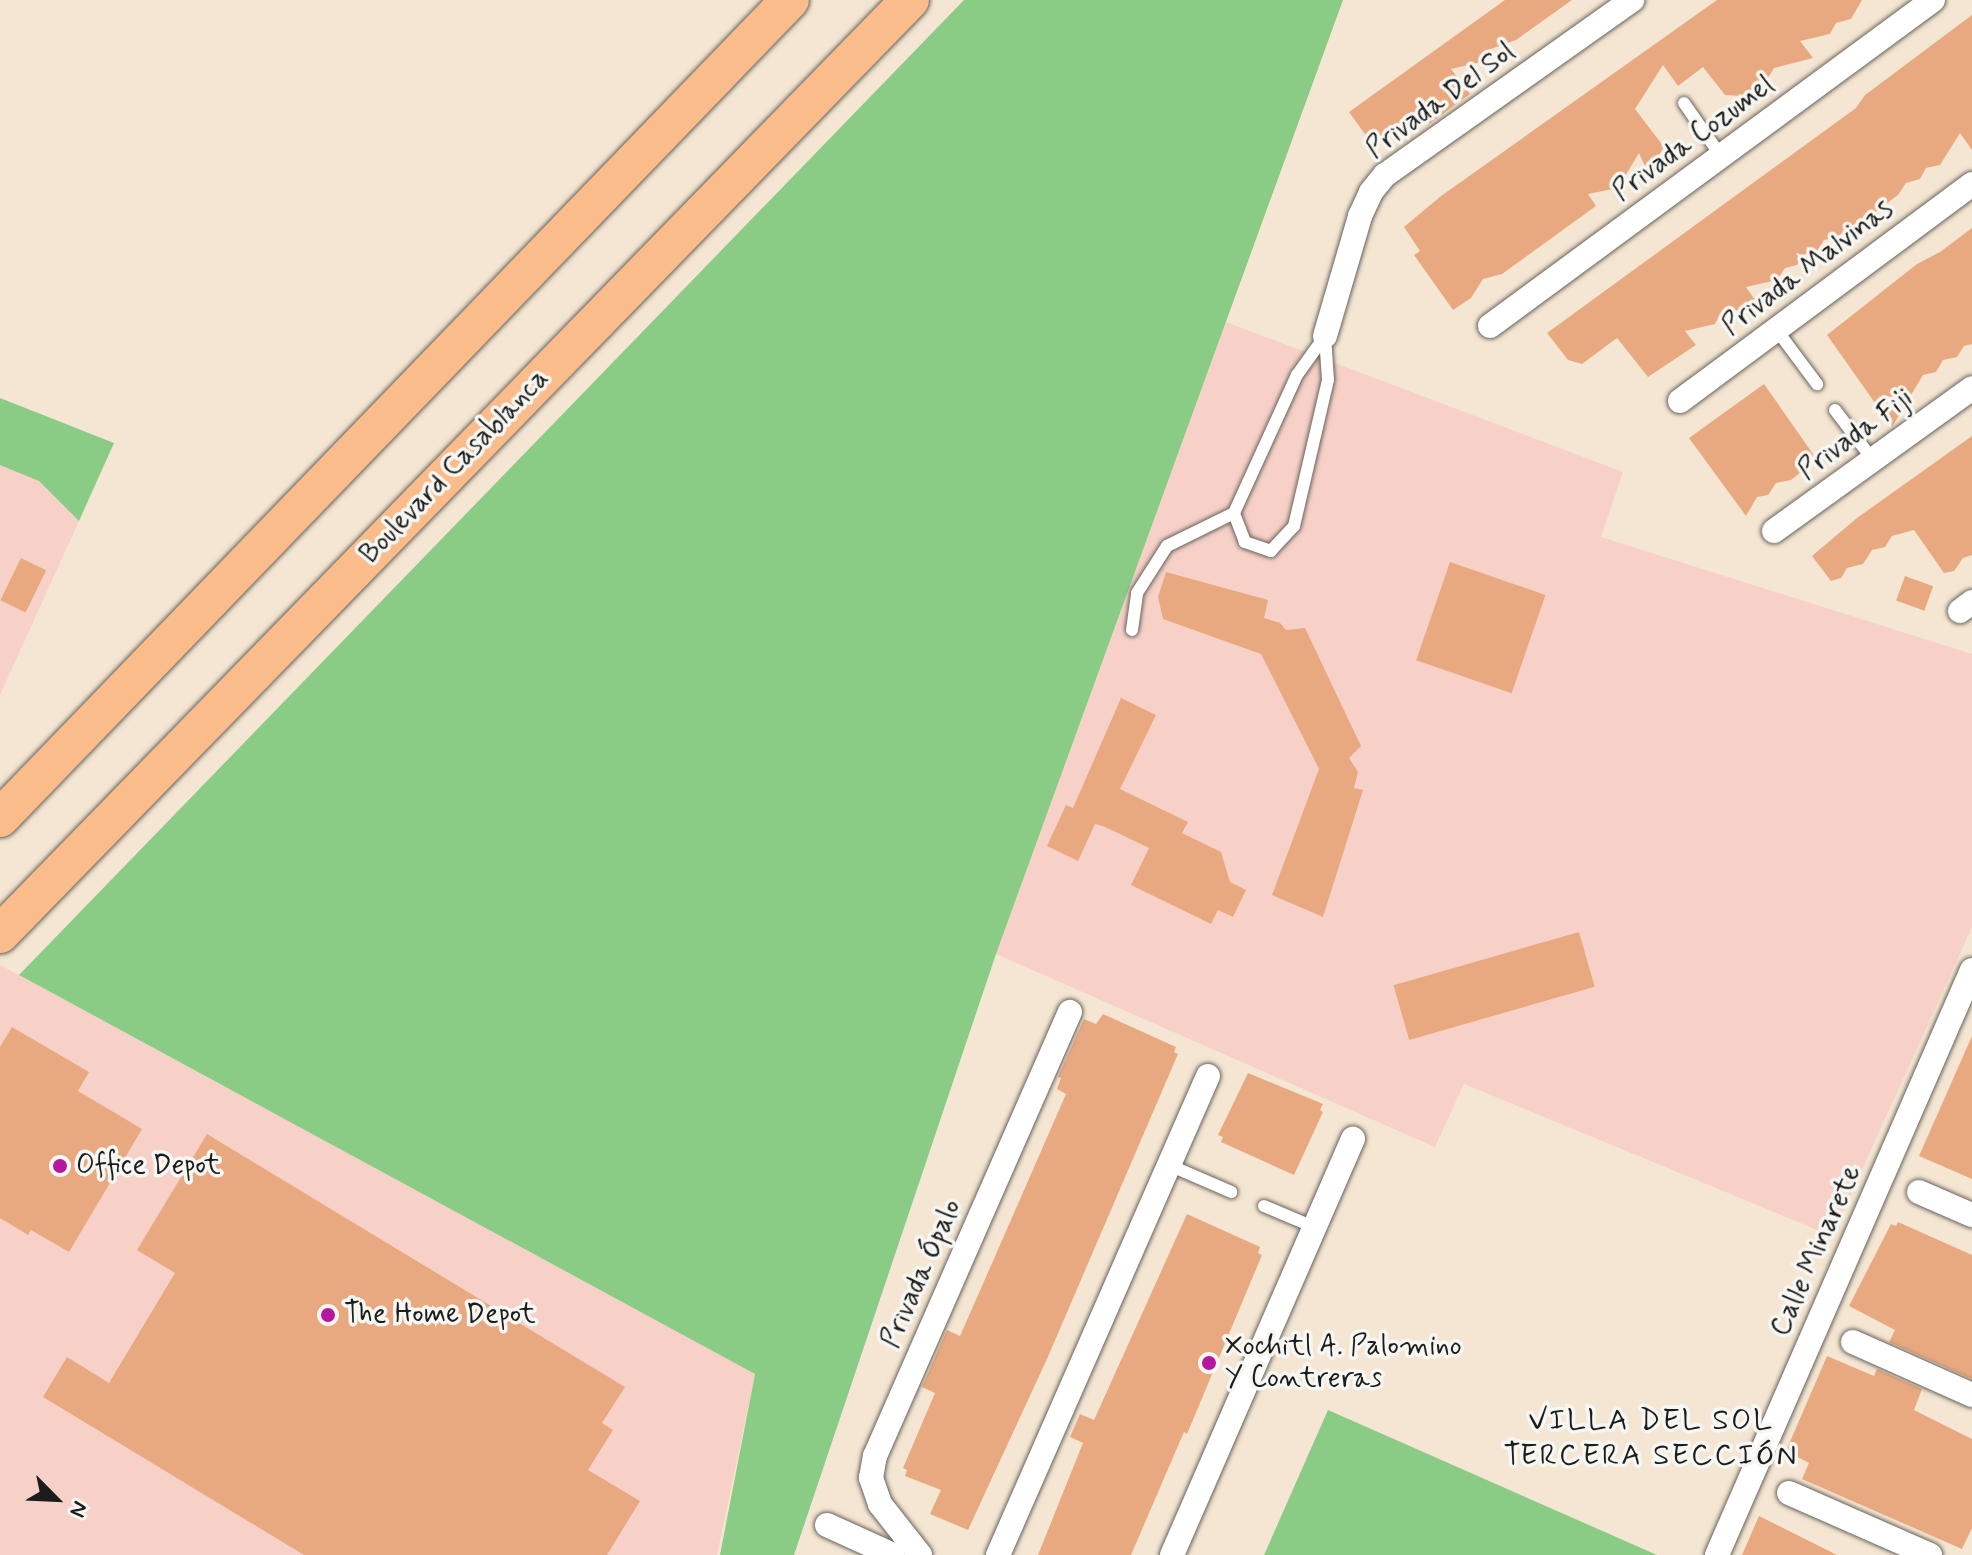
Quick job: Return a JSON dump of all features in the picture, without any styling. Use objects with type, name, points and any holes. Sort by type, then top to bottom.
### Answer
[{"type":"main road","points":[[0,818],[790,0]]},
{"type":"main road","name":"Boulevard Casablanca","points":[[0,934],[910,0]]},
{"type":"street","name":"Privada Del Sol","points":[[1325,336],[1360,216],[1371,192],[1385,175],[1632,0]]},
{"type":"street","name":"Privada Cozumel","points":[[1490,326],[1933,0]]},
{"type":"street","name":"Privada Malvinas","points":[[1680,401],[1972,184]]},
{"type":"street","name":"Privada Fiji","points":[[1774,531],[1972,388]]},
{"type":"street","name":"Calle Minarete","points":[[1717,1555],[1972,970]]},
{"type":"street","name":"Privada Ópalo","points":[[920,1555],[880,1504],[871,1478],[875,1456],[1070,1012]]},
{"type":"street","points":[[998,1555],[1208,1076]]},
{"type":"street","points":[[1172,1555],[1353,1139]]},
{"type":"street","points":[[1919,1192],[1972,1215]]},
{"type":"street","points":[[1853,1342],[1972,1395]]},
{"type":"street","points":[[1789,1493],[1930,1555]]},
{"type":"street","points":[[827,1525],[893,1555]]},
{"type":"lane","points":[[1684,103],[1721,156]]},
{"type":"lane","points":[[1776,329],[1817,384]]},
{"type":"lane","points":[[1132,630],[1137,593],[1167,546],[1234,513],[1297,375],[1325,336]]},
{"type":"lane","points":[[1234,513],[1245,542],[1271,551],[1294,526],[1328,380],[1325,336]]},
{"type":"lane","points":[[1835,410],[1873,460]]},
{"type":"lane","points":[[1169,1165],[1231,1192]]},
{"type":"lane","points":[[1264,1206],[1314,1227]]},
{"type":"shaded area","points":[[1226,322],[1623,472],[1601,537],[1972,654],[1972,927],[1832,1236],[1464,1084],[1435,1147],[996,954]]},
{"type":"shaded area","points":[[0,457],[32,474],[79,521],[0,695]]},
{"type":"shaded area","points":[[0,965],[755,1374],[717,1555],[0,1555]]},
{"type":"green space","points":[[964,0],[1343,0],[996,954],[794,1555],[720,1555],[755,1374],[19,975]]},
{"type":"green space","points":[[0,398],[114,443],[79,521],[39,481],[0,465]]},
{"type":"green space","points":[[1328,1410],[1657,1555],[1264,1555]]},
{"type":"building","points":[[1505,0],[1572,0],[1516,40],[1488,50],[1481,62],[1451,69],[1470,94],[1429,124],[1420,110],[1379,140],[1376,135],[1367,137],[1349,112]]},
{"type":"building","points":[[1717,0],[1862,0],[1851,19],[1836,23],[1830,34],[1800,41],[1813,58],[1774,68],[1752,105],[1743,96],[1725,95],[1703,67],[1678,86],[1663,65],[1635,109],[1664,147],[1648,173],[1639,153],[1618,188],[1588,194],[1596,206],[1502,274],[1483,279],[1471,298],[1453,310],[1414,255],[1420,251],[1404,227],[1441,196]]},
{"type":"building","points":[[1972,15],[1972,150],[1960,133],[1940,165],[1926,168],[1920,179],[1906,183],[1898,195],[1852,230],[1850,227],[1837,237],[1824,240],[1817,251],[1803,255],[1797,265],[1785,268],[1777,280],[1746,287],[1755,300],[1743,309],[1720,314],[1715,324],[1685,331],[1696,345],[1648,377],[1617,338],[1582,364],[1568,360],[1547,333],[1856,108],[1865,95]]},
{"type":"building","points":[[1972,228],[1972,344],[1964,346],[1957,357],[1943,360],[1936,372],[1923,375],[1892,427],[1827,335],[1917,264],[1940,252]]},
{"type":"building","points":[[1764,384],[1813,454],[1811,464],[1791,480],[1776,483],[1768,495],[1757,497],[1746,516],[1689,438]]},
{"type":"building","points":[[1972,436],[1972,555],[1963,558],[1954,571],[1944,573],[1914,530],[1892,536],[1885,547],[1872,550],[1863,564],[1847,568],[1841,578],[1831,581],[1812,556],[1857,518]]},
{"type":"building","points":[[21,558],[46,570],[26,613],[0,600]]},
{"type":"building","points":[[1450,562],[1545,595],[1512,693],[1416,660]]},
{"type":"building","points":[[1166,572],[1268,600],[1264,618],[1280,623],[1286,630],[1305,628],[1361,746],[1349,758],[1358,772],[1354,788],[1363,790],[1323,917],[1272,895],[1319,769],[1261,654],[1163,619],[1158,597]]},
{"type":"building","points":[[1905,576],[1933,586],[1924,611],[1896,600]]},
{"type":"building","points":[[1121,698],[1156,715],[1120,789],[1188,822],[1182,833],[1221,852],[1230,882],[1246,890],[1233,917],[1218,910],[1211,924],[1131,885],[1149,848],[1103,826],[1095,824],[1078,861],[1047,846],[1066,805],[1073,808]]},
{"type":"building","points":[[1579,932],[1595,987],[1409,1040],[1393,985]]},
{"type":"building","points":[[1103,1014],[1176,1047],[1174,1052],[1178,1054],[1047,1359],[968,1530],[930,1514],[941,1490],[905,1476],[907,1470],[903,1468],[935,1393],[922,1387],[947,1330],[960,1336],[1066,1094],[1057,1089],[1061,1078],[1058,1077],[1084,1019],[1096,1024]]},
{"type":"building","name":"Office Depot","points":[[12,1027],[89,1072],[78,1091],[142,1129],[69,1252],[31,1230],[28,1235],[0,1218],[0,1047]]},
{"type":"building","points":[[1972,1036],[1972,1179],[1919,1156]]},
{"type":"building","points":[[1248,1073],[1323,1104],[1320,1110],[1323,1112],[1294,1175],[1221,1142],[1223,1137],[1218,1135]]},
{"type":"building","name":"The Home Depot","points":[[207,1134],[625,1387],[602,1423],[613,1430],[588,1470],[640,1501],[607,1555],[304,1555],[43,1397],[67,1357],[109,1383],[175,1273],[137,1250]]},
{"type":"building","points":[[1187,1214],[1260,1247],[1258,1253],[1262,1255],[1187,1434],[1184,1432],[1131,1555],[1038,1555],[1083,1443],[1070,1437],[1080,1414],[1094,1420]]},
{"type":"building","points":[[1898,1222],[1972,1255],[1972,1379],[1889,1342],[1895,1330],[1849,1306],[1891,1224],[1896,1226]]},
{"type":"building","points":[[1827,1356],[1874,1376],[1877,1369],[1922,1389],[1914,1410],[1972,1439],[1972,1528],[1962,1549],[1802,1479],[1809,1463],[1786,1451]]},
{"type":"building","points":[[1759,1516],[1837,1555],[1742,1555]]},
{"type":"place","name":"Office Depot","points":[[60,1166]]},
{"type":"place","name":"The Home Depot","points":[[328,1315]]},
{"type":"place","name":"Xochitl A. Palomino Y Contreras","points":[[1209,1363]]},
{"type":"district","name":"VILLA DEL SOL TERCERA SECCIÓN","points":[[1651,1438]]}]
